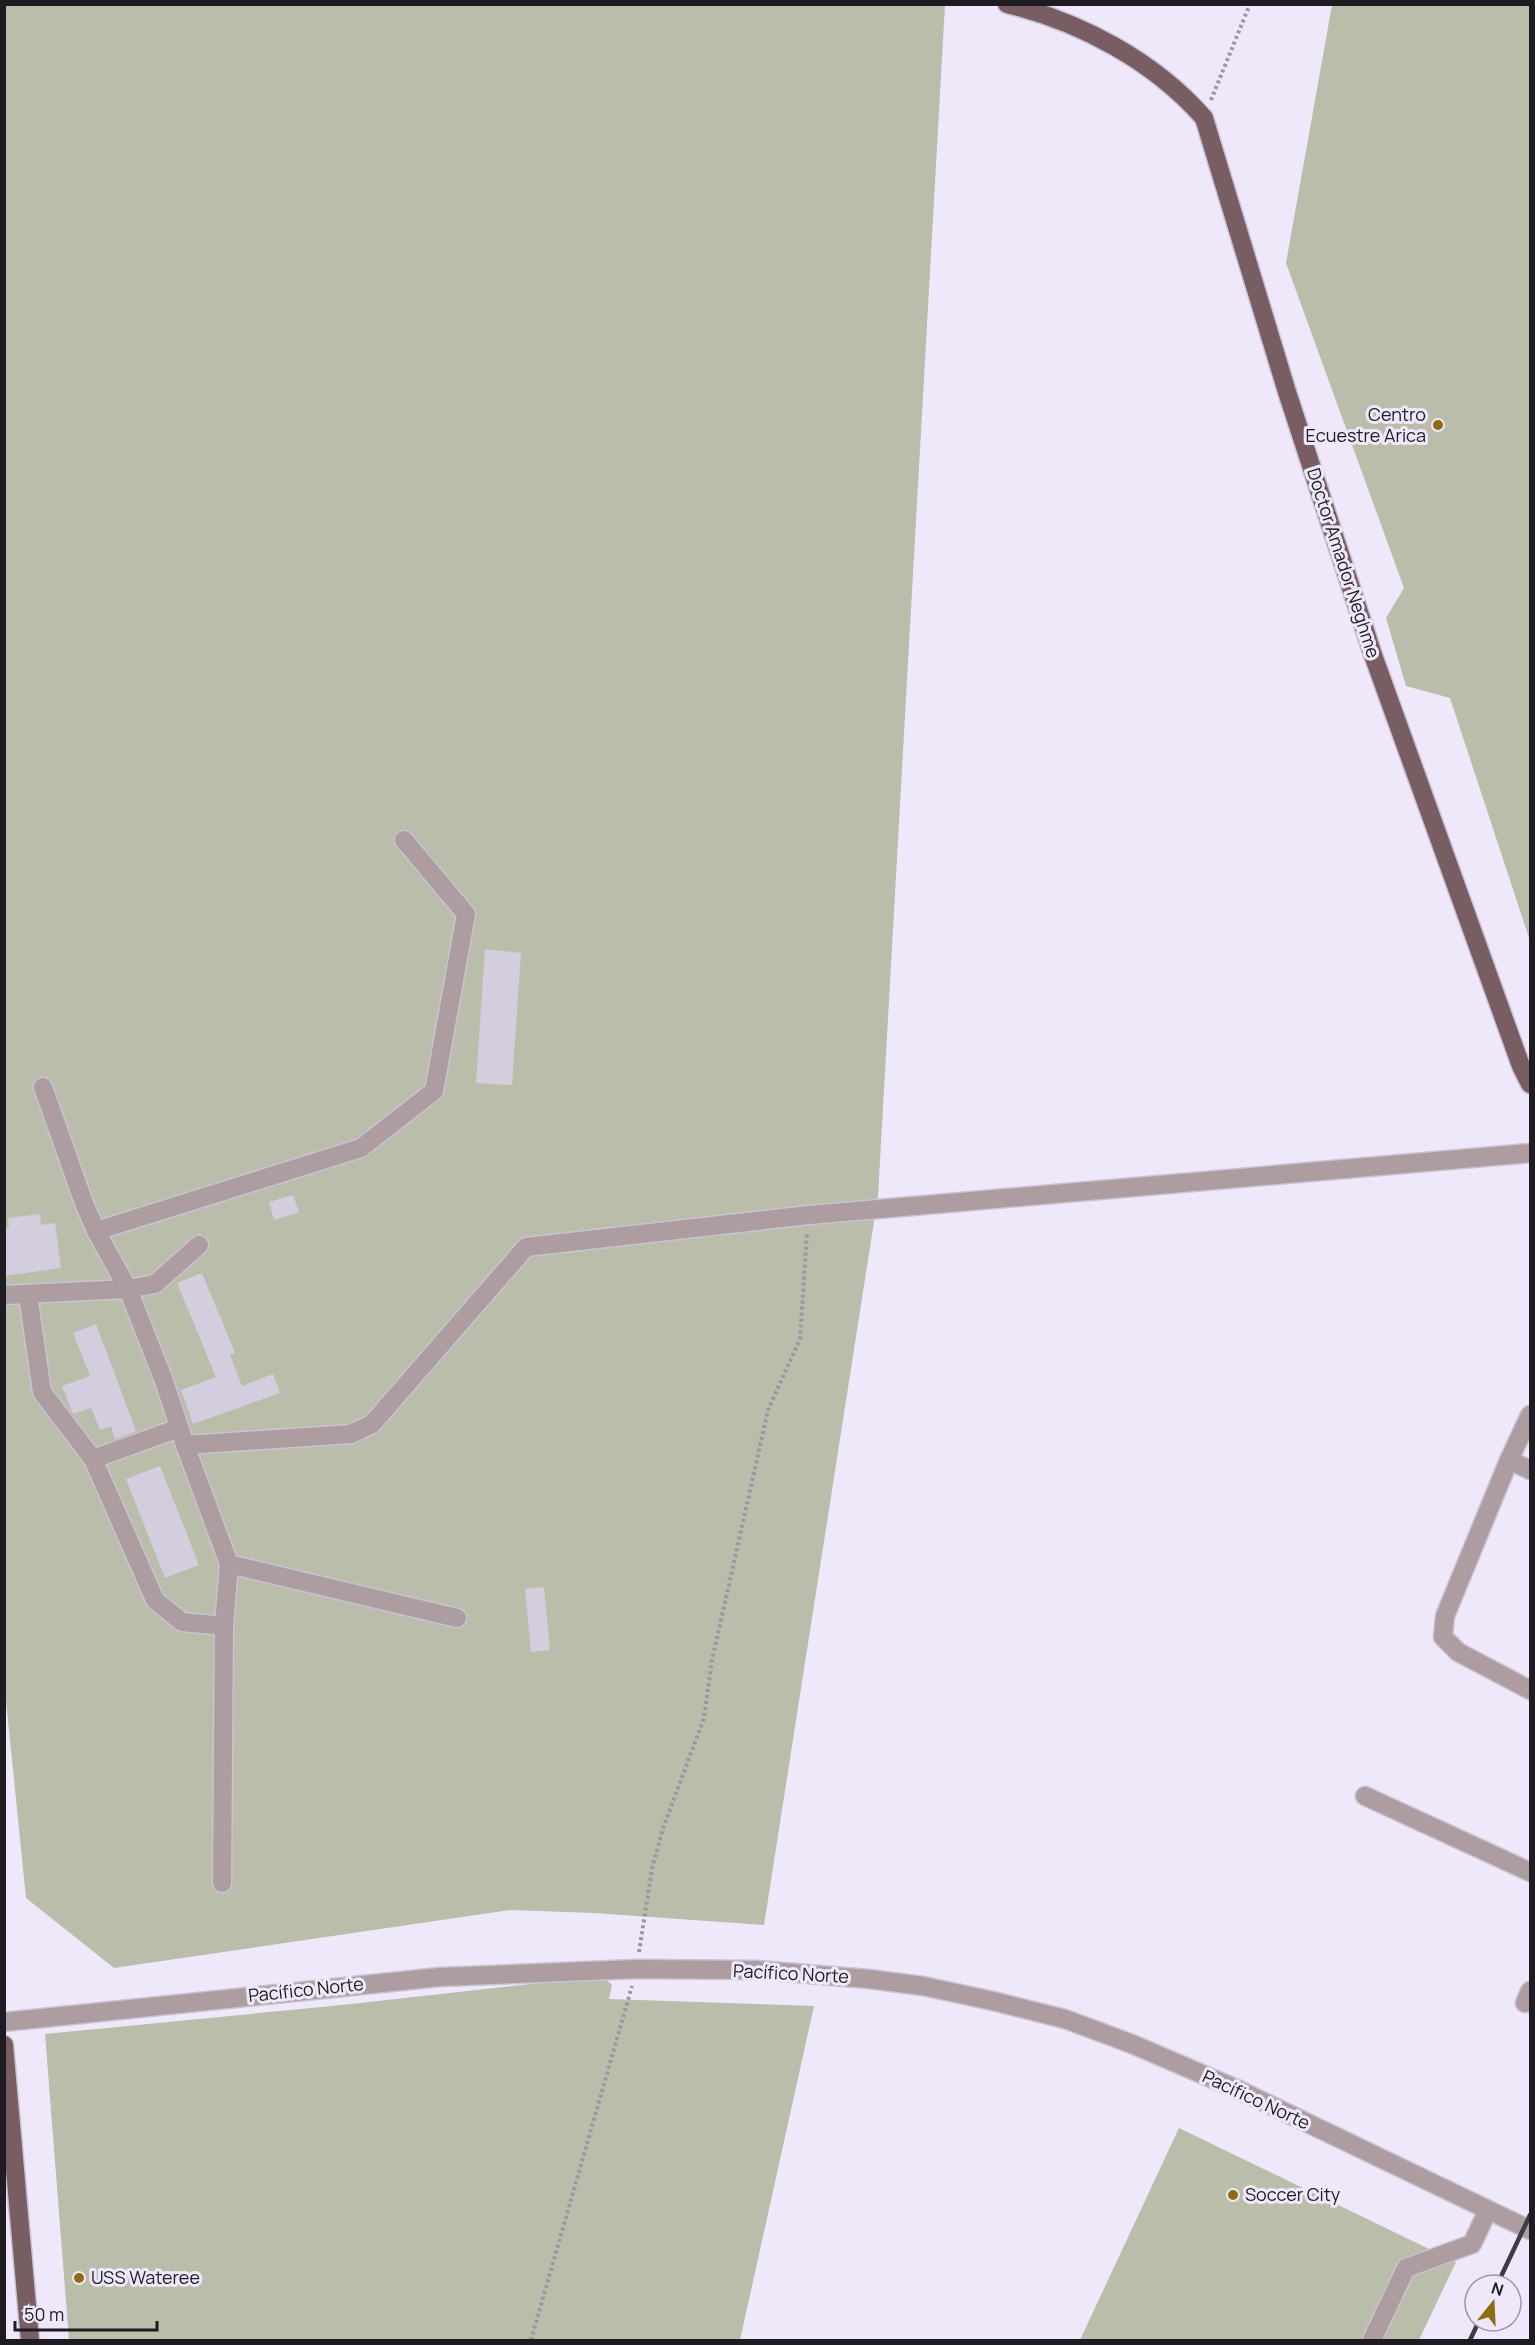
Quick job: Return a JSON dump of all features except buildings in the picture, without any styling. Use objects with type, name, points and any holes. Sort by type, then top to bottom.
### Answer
[{"type":"main road","name":"Doctor Amador Neghme","points":[[1007,4],[1056,18],[1099,39],[1142,64],[1183,94],[1204,118],[1287,392],[1373,655],[1521,1066],[1530,1084]]},
{"type":"main road","points":[[4,2045],[30,2340]]},
{"type":"street","points":[[96,1231],[361,1148],[434,1091],[466,914],[404,840]]},
{"type":"street","points":[[43,1087],[84,1203],[96,1231],[128,1290],[164,1381],[182,1437],[230,1564],[224,1626],[222,1883]]},
{"type":"street","points":[[93,1459],[182,1437],[351,1434],[372,1424],[526,1247],[809,1215],[1530,1153]]},
{"type":"street","points":[[4,1295],[128,1290],[155,1284],[199,1245]]},
{"type":"street","points":[[28,1295],[42,1392],[93,1459],[155,1600],[182,1622],[224,1626]]},
{"type":"street","points":[[1530,1415],[1509,1460],[1445,1616],[1443,1637],[1458,1652],[1530,1690]]},
{"type":"street","points":[[1509,1460],[1530,1470]]},
{"type":"street","points":[[230,1564],[457,1618]]},
{"type":"street","points":[[1365,1796],[1530,1872]]},
{"type":"street","name":"Pacífico Norte","points":[[4,2022],[429,1978],[636,1969],[758,1970],[869,1979],[922,1986],[1065,2019],[1132,2044],[1239,2090],[1530,2230]]},
{"type":"street","points":[[1372,2340],[1406,2268],[1472,2244],[1488,2210]]},
{"type":"path","points":[[1204,118],[1250,4]]},
{"type":"path","points":[[531,2340],[636,1969],[652,1869],[663,1828],[704,1718],[712,1660],[768,1410],[800,1339],[809,1215]]},
{"type":"green space","points":[[4,5],[945,5],[878,1196],[764,1925],[594,1913],[510,1910],[114,1968],[26,1898],[4,1681]]},
{"type":"green space","name":"Centro Ecuestre Arica","points":[[1332,5],[1530,5],[1530,941],[1450,698],[1406,686],[1386,618],[1404,588],[1286,263]]},
{"type":"green space","points":[[602,1976],[612,1985],[609,1999],[814,2006],[740,2340],[69,2340],[45,2034],[342,2005]]},
{"type":"green space","name":"Soccer City","points":[[1179,2128],[1456,2262],[1419,2340],[1080,2340]]},
{"type":"railway","points":[[1503,2273],[1530,2215]]},
{"type":"railway","points":[[1470,2340],[1473,2333]]},
{"type":"place","name":"Centro Ecuestre Arica","points":[[1438,425]]},
{"type":"place","name":"Soccer City","points":[[1233,2195]]},
{"type":"place","name":"USS Wateree","points":[[79,2278]]}]
